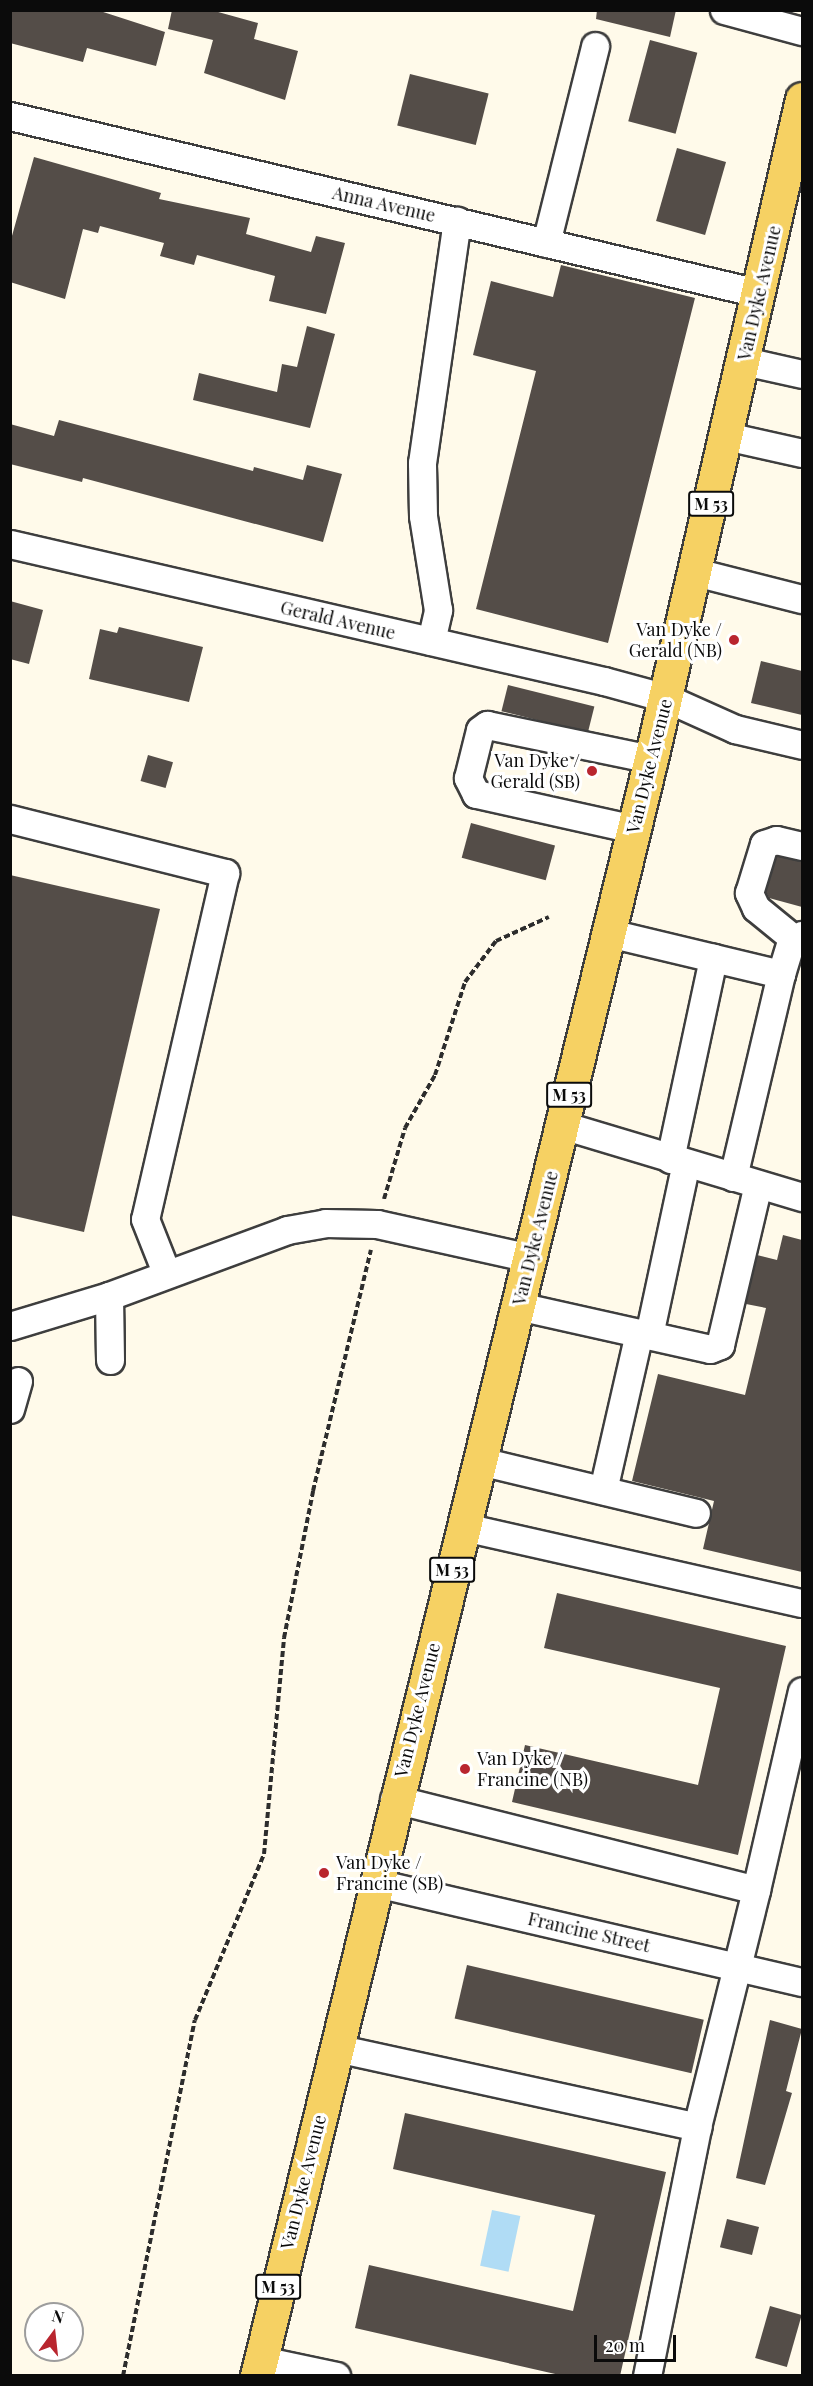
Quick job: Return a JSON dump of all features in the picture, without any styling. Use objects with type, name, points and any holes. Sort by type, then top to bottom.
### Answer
[{"type":"main road","name":"Van Dyke Avenue","points":[[259,2368],[376,1883],[394,1799],[464,1527],[666,698],[758,293],[798,137],[802,99]]},
{"type":"street","points":[[724,10],[802,31]]},
{"type":"street","points":[[546,243],[595,46]]},
{"type":"street","name":"Anna Avenue","points":[[10,116],[758,293]]},
{"type":"street","points":[[431,641],[438,610],[423,516],[422,463],[456,221]]},
{"type":"street","points":[[744,361],[802,374]]},
{"type":"street","points":[[726,436],[802,453]]},
{"type":"street","name":"Gerald Avenue","points":[[10,544],[666,698],[735,729],[802,745]]},
{"type":"street","points":[[695,572],[802,599]]},
{"type":"street","points":[[634,830],[476,794],[468,778],[480,730],[487,725],[651,759]]},
{"type":"street","points":[[10,819],[225,873],[145,1219],[166,1272]]},
{"type":"street","points":[[518,1306],[710,1349],[720,1346],[745,1180],[781,974],[798,937],[756,908],[749,893],[764,844],[776,840],[802,846]]},
{"type":"street","points":[[609,933],[781,974]]},
{"type":"street","points":[[603,1490],[644,1334],[678,1161],[713,958]]},
{"type":"street","points":[[562,1125],[802,1197]]},
{"type":"street","points":[[10,1326],[109,1296],[166,1272],[287,1230],[325,1223],[377,1224],[530,1258]]},
{"type":"street","points":[[109,1296],[110,1360]]},
{"type":"street","points":[[10,1409],[18,1381]]},
{"type":"street","points":[[480,1461],[696,1513]]},
{"type":"street","points":[[464,1527],[802,1603]]},
{"type":"street","points":[[646,2376],[697,2127],[756,1890],[802,1691]]},
{"type":"street","points":[[394,1799],[756,1890]]},
{"type":"street","name":"Francine Street","points":[[376,1883],[802,1982]]},
{"type":"street","points":[[336,2048],[697,2127]]},
{"type":"street","points":[[259,2368],[336,2376]]},
{"type":"path","points":[[123,2376],[195,2020],[264,1854],[284,1638],[377,1224],[405,1128],[435,1075],[465,982],[496,941],[549,917]]},
{"type":"water","points":[[492,2210],[520,2216],[509,2272],[480,2266]]},
{"type":"building","points":[[10,10],[97,10],[165,32],[156,66],[87,48],[83,62],[10,43]]},
{"type":"building","points":[[172,10],[211,10],[258,23],[254,39],[298,51],[285,100],[204,73],[213,40],[168,29]]},
{"type":"building","points":[[597,10],[676,10],[670,37],[596,19]]},
{"type":"building","points":[[650,40],[697,53],[676,134],[628,121]]},
{"type":"building","points":[[410,74],[489,94],[476,145],[397,125]]},
{"type":"building","points":[[677,148],[726,162],[705,235],[656,221]]},
{"type":"building","points":[[34,157],[161,193],[159,199],[250,218],[246,234],[311,252],[316,236],[345,243],[326,314],[269,301],[275,276],[197,255],[194,265],[160,256],[164,243],[100,226],[98,233],[83,229],[65,299],[10,282],[10,243]]},
{"type":"building","points":[[561,265],[695,298],[608,643],[476,609],[536,371],[473,355],[491,281],[553,297]]},
{"type":"building","points":[[307,326],[335,334],[310,428],[193,400],[199,373],[277,392],[282,364],[297,367]]},
{"type":"building","points":[[59,420],[253,471],[254,467],[303,480],[307,465],[342,474],[323,542],[83,478],[82,482],[10,464],[10,424],[54,436]]},
{"type":"building","points":[[10,601],[43,610],[29,664],[10,659]]},
{"type":"building","points":[[119,627],[203,647],[189,702],[89,679],[100,629],[117,633]]},
{"type":"building","points":[[761,661],[802,671],[802,715],[751,703]]},
{"type":"building","points":[[508,685],[594,707],[588,733],[501,711]]},
{"type":"building","points":[[148,755],[173,762],[166,788],[141,781]]},
{"type":"building","points":[[471,823],[555,846],[546,880],[462,858]]},
{"type":"building","points":[[777,856],[802,861],[802,907],[769,898],[766,892]]},
{"type":"building","points":[[10,875],[160,909],[84,1232],[10,1215]]},
{"type":"building","points":[[783,1235],[802,1240],[802,1572],[703,1549],[714,1501],[632,1481],[658,1374],[745,1395],[766,1308],[746,1304],[757,1255],[777,1260]]},
{"type":"building","points":[[557,1593],[786,1646],[738,1855],[512,1802],[525,1745],[698,1785],[720,1688],[544,1648]]},
{"type":"building","points":[[467,1965],[704,2020],[691,2073],[455,2019]]},
{"type":"building","points":[[770,2020],[802,2029],[786,2091],[792,2093],[765,2185],[736,2178]]},
{"type":"building","points":[[405,2113],[666,2172],[620,2376],[564,2376],[355,2328],[369,2265],[573,2311],[595,2215],[393,2169]]},
{"type":"building","points":[[727,2219],[759,2227],[752,2255],[720,2247]]},
{"type":"building","points":[[770,2306],[802,2315],[787,2367],[755,2358]]},
{"type":"place","name":"Van Dyke / Gerald (NB)","points":[[734,640]]},
{"type":"place","name":"Van Dyke / Gerald (SB)","points":[[592,771]]},
{"type":"place","name":"Van Dyke / Francine (NB)","points":[[465,1769]]},
{"type":"place","name":"Van Dyke / Francine (SB)","points":[[324,1873]]}]
